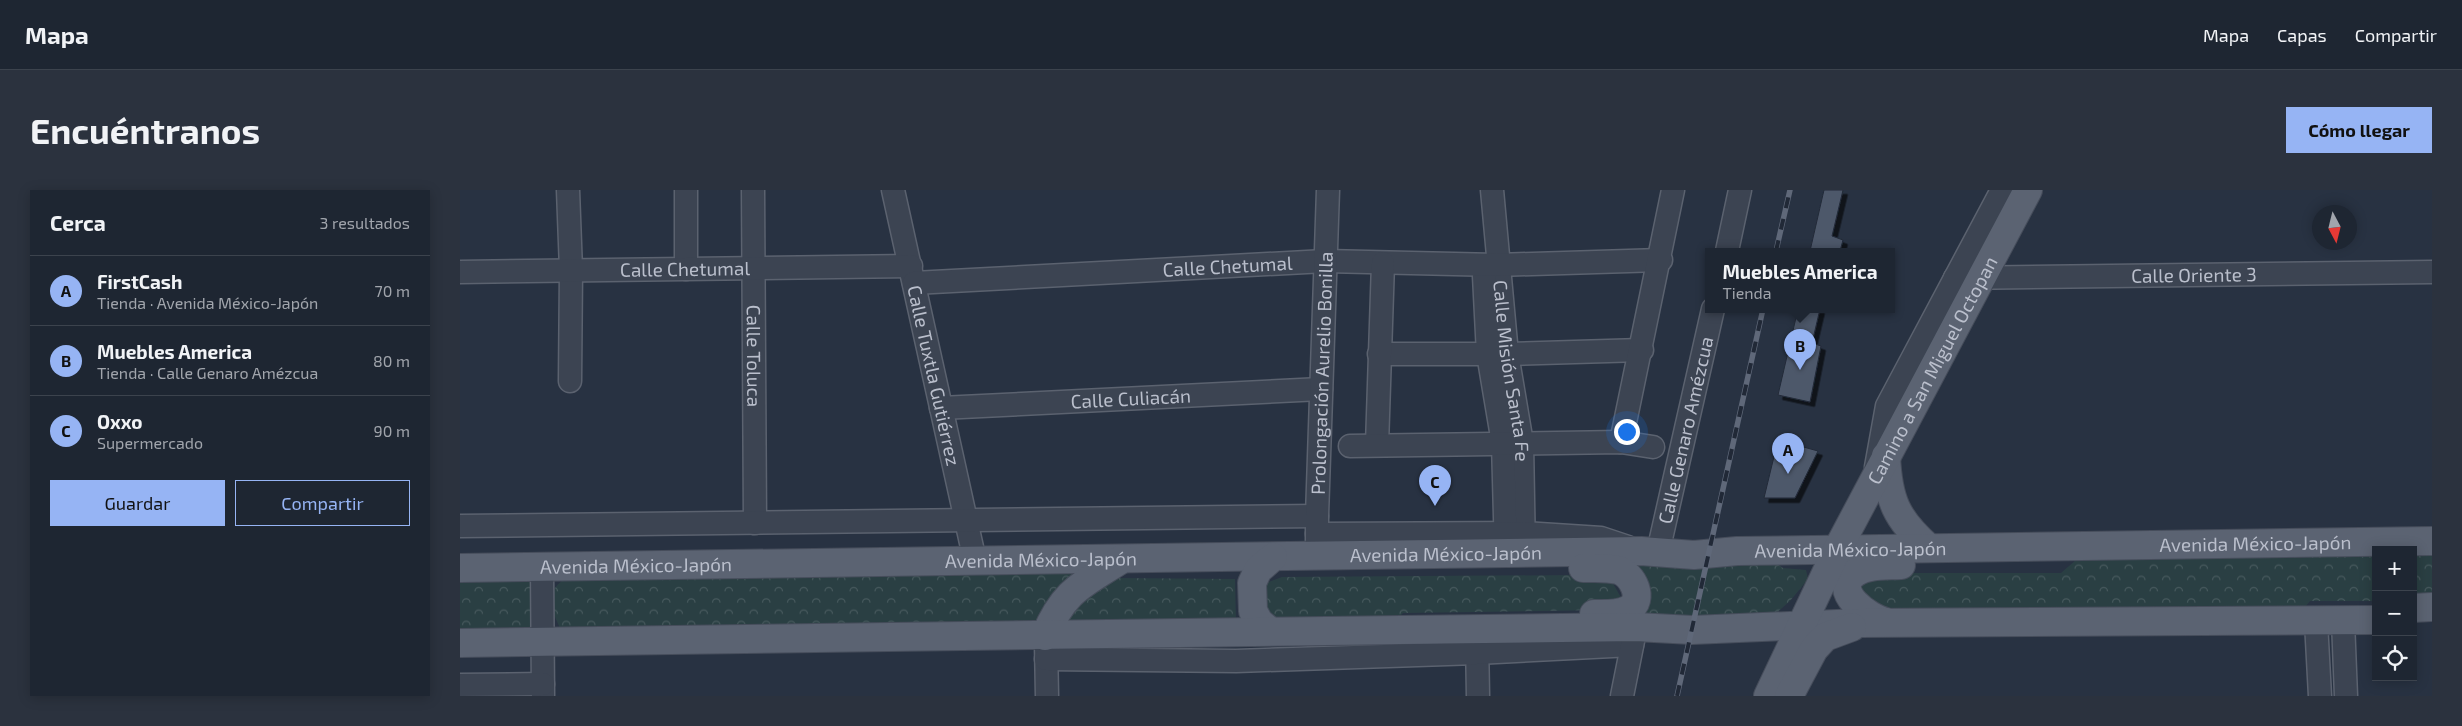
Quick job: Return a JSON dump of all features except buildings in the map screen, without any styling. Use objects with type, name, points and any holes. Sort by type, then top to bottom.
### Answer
[{"type":"main road","name":"Camino a San Miguel Octopan","points":[[1768,696],[1837,550],[1880,468],[1968,278],[2028,190]]},
{"type":"main road","points":[[1880,468],[1895,507],[1908,529],[1929,548]]},
{"type":"main road","name":"Avenida México-Japón","points":[[460,568],[1273,558],[1317,536],[1404,556],[1515,543],[1694,555],[1738,551],[2432,542]]},
{"type":"main road","points":[[1896,623],[1879,620],[1861,611],[1848,596],[1848,583],[1854,574],[1869,567],[2023,556],[2069,546]]},
{"type":"main road","points":[[1401,630],[1451,620],[1620,613],[1631,609],[1636,598],[1631,578],[1620,570],[1600,568],[1452,570],[1404,556]]},
{"type":"main road","points":[[1270,631],[1259,622],[1253,611],[1252,583],[1258,570],[1273,558]]},
{"type":"main road","points":[[1046,648],[1055,612],[1066,598],[1122,559]]},
{"type":"main road","points":[[2417,608],[2432,607]]},
{"type":"main road","points":[[2343,621],[2372,615]]},
{"type":"main road","points":[[2417,619],[2432,619]]},
{"type":"main road","points":[[460,643],[542,642],[1046,648],[1270,631],[1401,630],[1477,642],[1634,636],[1692,630],[1803,624],[2372,620]]},
{"type":"main road","points":[[1789,696],[1814,649],[1825,638],[1860,623]]},
{"type":"street","points":[[568,190],[571,270],[570,382]]},
{"type":"street","points":[[686,190],[686,269]]},
{"type":"street","name":"Calle Toluca","points":[[753,190],[755,268],[755,523]]},
{"type":"street","name":"Calle Tuxtla Gutiérrez","points":[[893,190],[975,561]]},
{"type":"street","name":"Prolongación Aurelio Bonilla","points":[[1317,536],[1328,190]]},
{"type":"street","name":"Calle Misión Santa Fe","points":[[1480,190],[1490,265],[1498,354],[1512,443],[1515,543]]},
{"type":"street","name":"Calle Misión Santa Fe","points":[[1490,265],[1492,190]]},
{"type":"street","points":[[1621,442],[1642,350],[1673,190]]},
{"type":"street","points":[[1727,248],[1740,190]]},
{"type":"street","points":[[1968,278],[2002,190]]},
{"type":"street","name":"Calle Chetumal","points":[[460,272],[755,268],[912,275],[1325,261],[1490,265],[1660,260]]},
{"type":"street","points":[[1378,445],[1383,263]]},
{"type":"street","name":"Calle Oriente 3","points":[[1968,278],[2432,272]]},
{"type":"street","name":"Calle Genaro Amézcua","points":[[1649,551],[1713,313]]},
{"type":"street","points":[[1379,354],[1498,354],[1642,350]]},
{"type":"street","name":"Calle Culiacán","points":[[941,408],[1321,389]]},
{"type":"street","points":[[1350,446],[1621,442],[1654,447]]},
{"type":"street","points":[[460,526],[965,521],[1515,543]]},
{"type":"street","points":[[460,685],[543,690],[542,567]]},
{"type":"street","points":[[2343,621],[2346,696]]},
{"type":"street","points":[[2316,622],[2320,696]]},
{"type":"street","points":[[1622,696],[1634,636]]},
{"type":"street","points":[[1047,696],[1046,648],[1236,661],[1477,642],[1478,696]]},
{"type":"green space","points":[[2417,554],[2432,554],[2432,601],[2417,601]]},
{"type":"green space","points":[[2372,555],[2372,601],[2310,601],[2305,607],[1889,617],[1860,593],[1862,576],[1870,573],[2061,573],[2076,560]]},
{"type":"green space","points":[[1772,561],[1783,568],[1806,570],[1808,579],[1790,601],[1773,616],[1647,619],[1644,601],[1622,564]]},
{"type":"green space","points":[[1084,572],[1039,626],[561,630],[554,614],[551,600],[552,593],[556,587],[561,581],[570,576]]},
{"type":"green space","points":[[1580,575],[1611,580],[1623,601],[1607,610],[1403,613],[1395,622],[1276,623],[1263,609],[1266,583],[1282,577]]},
{"type":"green space","points":[[525,578],[531,582],[535,626],[529,630],[460,633],[460,579]]},
{"type":"green space","points":[[1115,578],[1235,579],[1236,623],[1059,627],[1068,610]]},
{"type":"railway","points":[[1777,248],[1790,190]]},
{"type":"railway","points":[[1677,696],[1762,313]]},
{"type":"place","name":"Muebles America","points":[[1800,370]]},
{"type":"place","name":"FirstCash","points":[[1788,474]]},
{"type":"place","name":"Oxxo","points":[[1435,506]]}]
